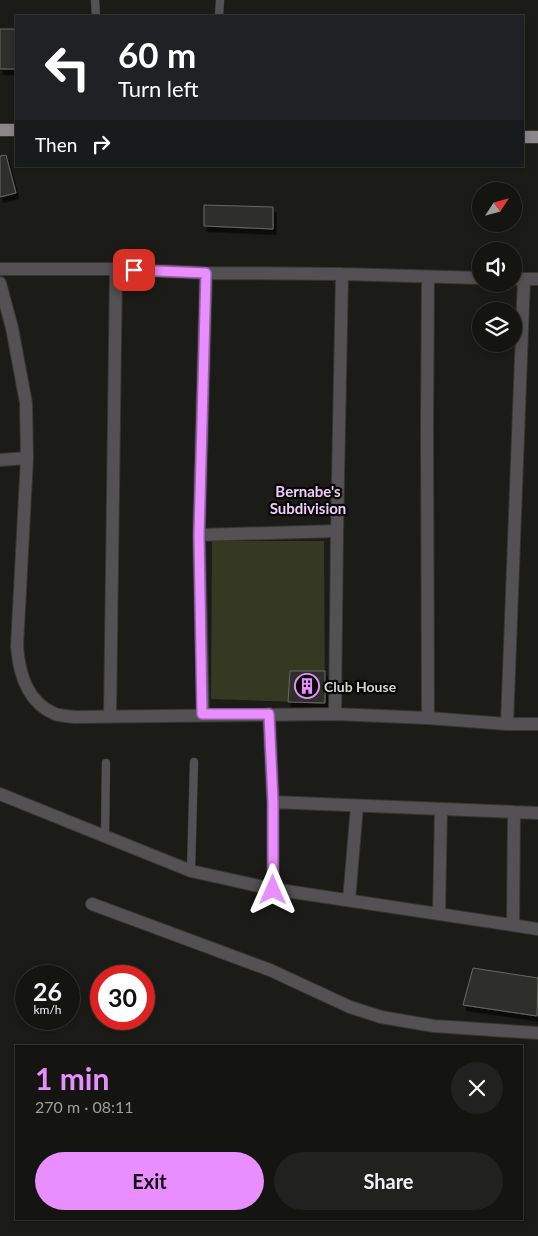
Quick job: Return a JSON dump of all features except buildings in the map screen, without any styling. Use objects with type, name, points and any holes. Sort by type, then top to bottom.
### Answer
[{"type":"main road","points":[[0,130],[15,130]]},
{"type":"main road","points":[[524,137],[538,137]]},
{"type":"street","points":[[0,269],[116,269],[206,273],[342,274],[472,278]]},
{"type":"street","points":[[110,717],[116,269]]},
{"type":"street","points":[[202,714],[199,535],[206,273]]},
{"type":"street","points":[[335,714],[342,274]]},
{"type":"street","points":[[428,278],[426,426],[428,718]]},
{"type":"street","points":[[522,279],[538,279]]},
{"type":"street","points":[[0,283],[12,328],[26,402],[27,458],[17,646],[18,668],[26,687],[38,703],[56,714],[75,717],[202,714],[335,714],[538,724]]},
{"type":"street","points":[[508,724],[519,292]]},
{"type":"street","points":[[0,460],[27,458]]},
{"type":"street","points":[[199,535],[337,531]]},
{"type":"street","points":[[269,714],[273,802],[273,890]]},
{"type":"street","points":[[0,794],[191,871],[273,890],[538,929]]},
{"type":"street","points":[[273,802],[538,813]]},
{"type":"street","points":[[349,900],[357,806]]},
{"type":"street","points":[[439,914],[441,809]]},
{"type":"street","points":[[513,925],[514,812]]},
{"type":"street","points":[[92,904],[270,970],[335,1000],[381,1017],[434,1026],[538,1033]]},
{"type":"lane","points":[[95,0],[96,15]]},
{"type":"lane","points":[[219,15],[220,0]]},
{"type":"lane","points":[[191,871],[194,762]]},
{"type":"lane","points":[[104,837],[106,763]]},
{"type":"green space","points":[[212,541],[324,541],[325,703],[211,699]]},
{"type":"place","name":"Club House","points":[[307,686]]},
{"type":"district","name":"Bernabe's Subdivision","points":[[308,500]]},
{"type":"route","points":[[134,270],[206,273],[199,535],[202,714],[269,714],[273,802],[273,890]]}]
